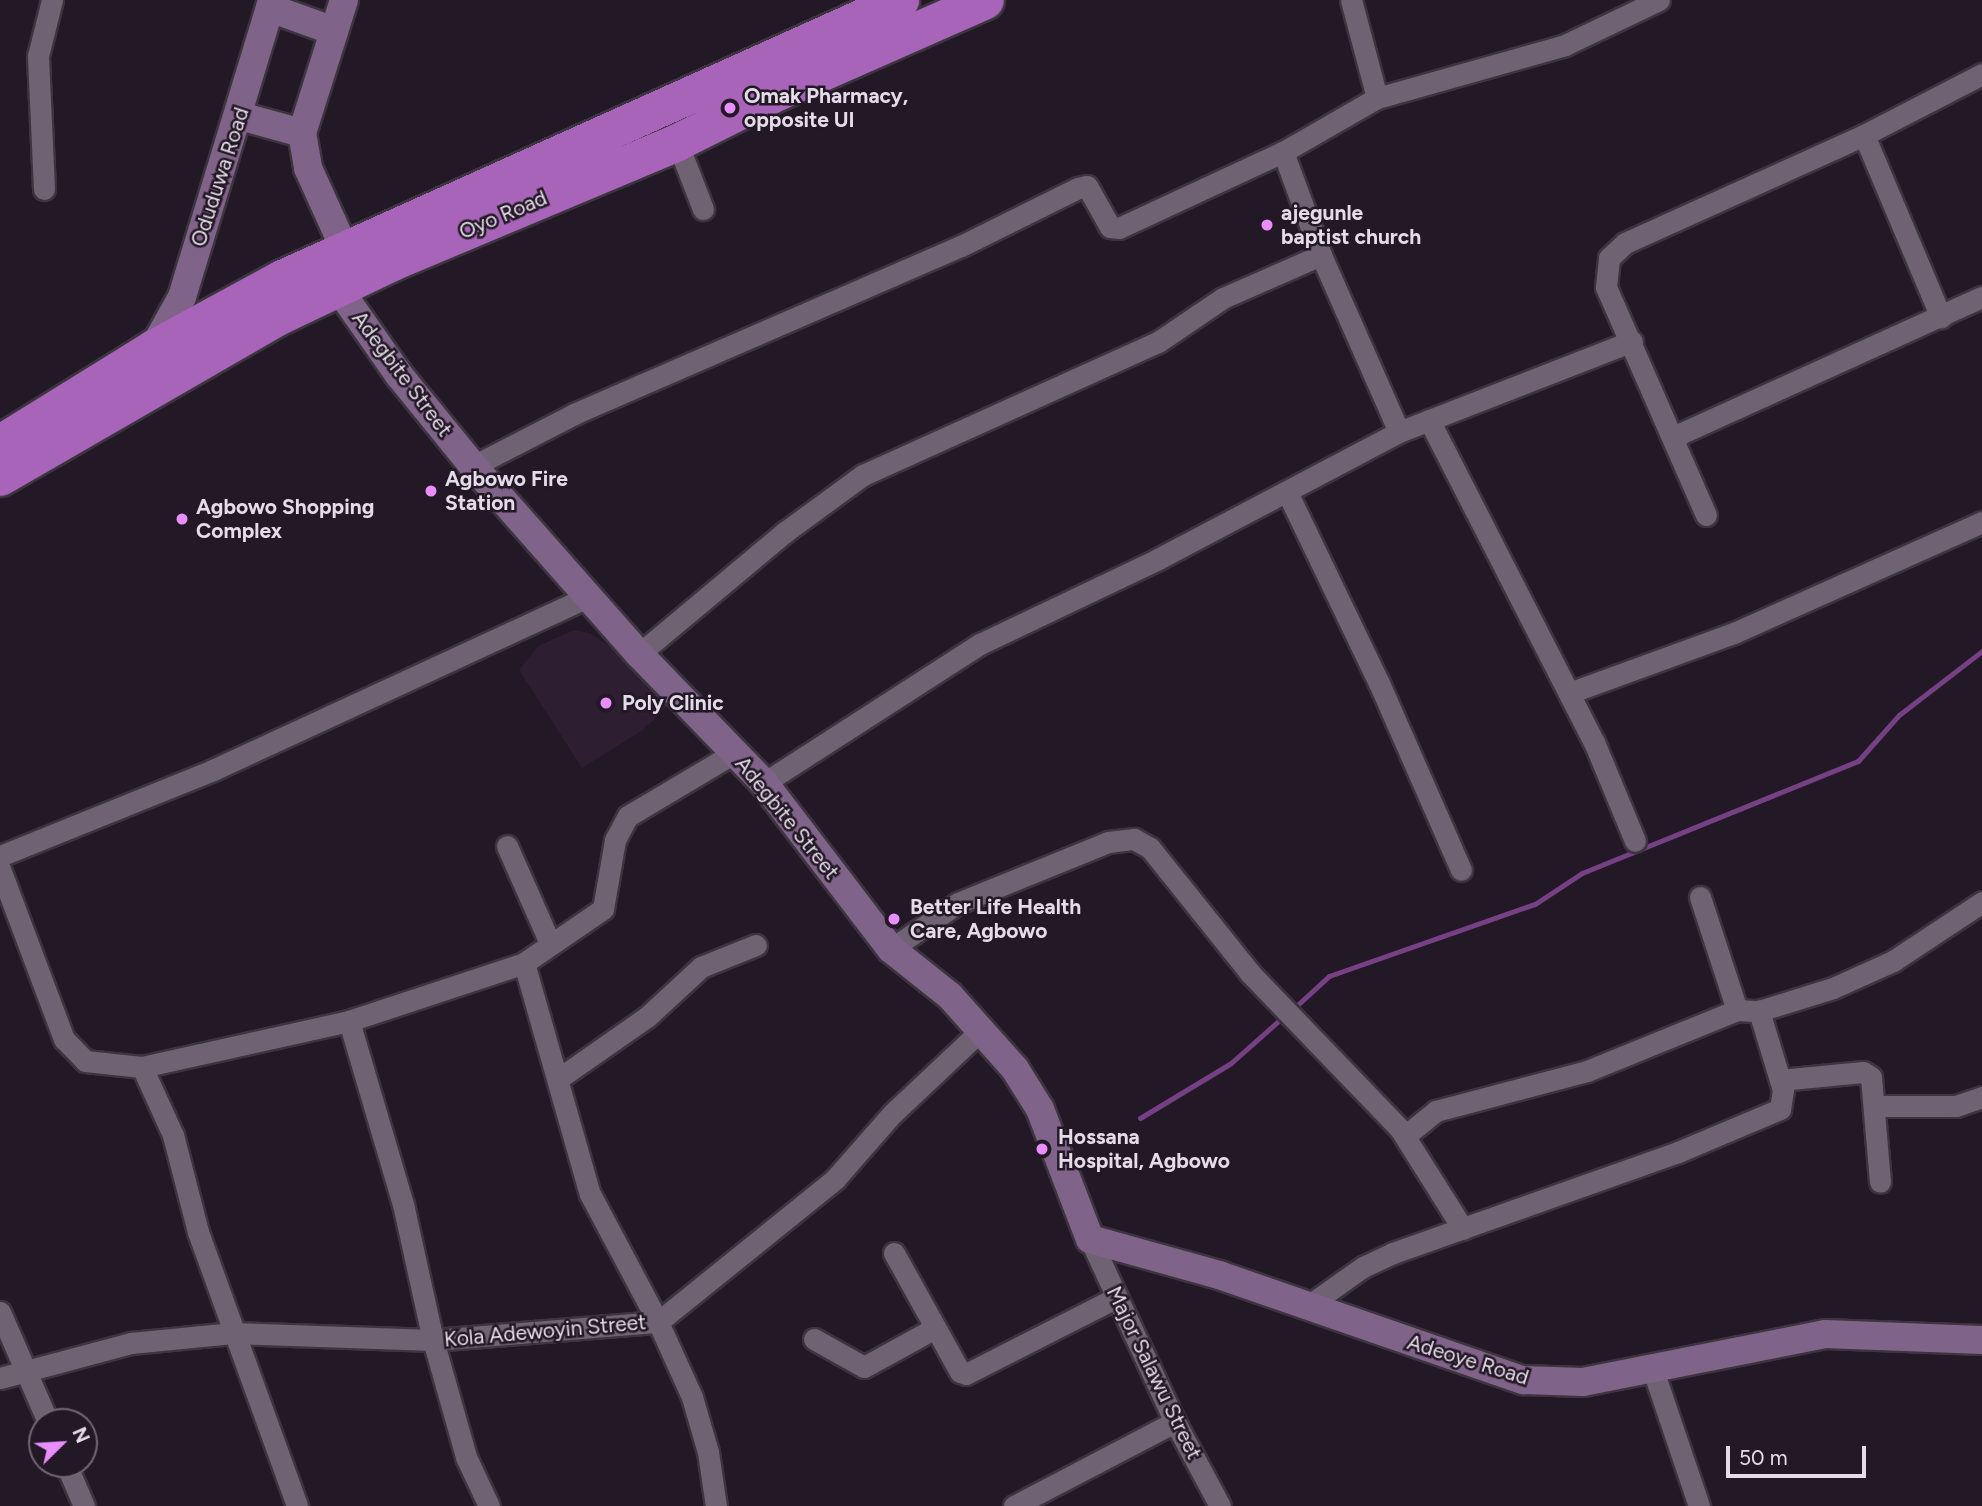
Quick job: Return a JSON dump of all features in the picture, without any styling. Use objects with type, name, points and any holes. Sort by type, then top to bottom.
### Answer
[{"type":"highway","name":"Oyo Road","points":[[35,455],[227,324],[345,250],[900,0]]},
{"type":"highway","name":"Oyo Road","points":[[0,443],[153,348],[227,324],[279,316],[677,142],[779,91],[985,0]]},
{"type":"highway","points":[[279,316],[282,301],[334,267],[345,250]]},
{"type":"highway","points":[[0,477],[35,455]]},
{"type":"highway","points":[[0,484],[35,455]]},
{"type":"street","points":[[44,189],[38,57],[52,0]]},
{"type":"street","points":[[344,0],[302,132],[308,168],[345,250]]},
{"type":"street","points":[[1351,0],[1377,98]]},
{"type":"street","points":[[473,466],[574,414],[961,246],[1078,188],[1087,186],[1110,227],[1119,228],[1283,152],[1377,98],[1565,45],[1659,0]]},
{"type":"street","points":[[271,4],[334,31]]},
{"type":"street","name":"Oduduwa Road","points":[[153,348],[175,314],[240,117],[271,4]]},
{"type":"street","points":[[1706,515],[1632,341],[1606,287],[1609,258],[1625,243],[1864,135],[1982,74]]},
{"type":"street","points":[[240,117],[302,132]]},
{"type":"street","points":[[1864,135],[1941,317]]},
{"type":"street","points":[[677,142],[703,209]]},
{"type":"street","points":[[1283,152],[1321,255],[1399,432]]},
{"type":"street","points":[[639,654],[795,524],[863,475],[1158,342],[1223,298],[1321,255]]},
{"type":"street","name":"Adegbite Street","points":[[338,288],[399,375],[473,466],[639,654],[764,783],[891,949],[950,996],[1015,1069],[1040,1109],[1090,1239]]},
{"type":"street","points":[[1673,437],[1982,297]]},
{"type":"street","points":[[764,783],[980,644],[1287,492],[1399,432],[1632,341]]},
{"type":"street","points":[[1429,420],[1569,693],[1635,841]]},
{"type":"street","points":[[1287,492],[1379,683],[1461,870]]},
{"type":"street","points":[[1569,693],[1734,633],[1982,522]]},
{"type":"street","points":[[0,856],[213,770],[588,597]]},
{"type":"street","points":[[0,869],[64,1039],[85,1061],[142,1067],[349,1021],[524,963],[603,909],[615,840],[628,816],[734,753]]},
{"type":"street","points":[[891,949],[958,903],[1108,842],[1134,839],[1150,848],[1250,973],[1405,1136],[1463,1229]]},
{"type":"street","points":[[507,846],[550,943]]},
{"type":"street","points":[[1700,897],[1737,1010]]},
{"type":"street","points":[[1405,1136],[1436,1111],[1587,1071],[1737,1010],[1759,1011],[1833,988],[1893,961],[1982,902]]},
{"type":"street","points":[[558,1079],[647,1017],[701,967],[756,945]]},
{"type":"street","points":[[524,963],[590,1195],[658,1322],[692,1397],[708,1452],[716,1506]]},
{"type":"street","points":[[1305,1308],[1363,1267],[1678,1152],[1780,1109],[1780,1080],[1759,1011]]},
{"type":"street","points":[[349,1021],[402,1204],[433,1340],[466,1457],[489,1506]]},
{"type":"street","name":"Kola Adewoyin Street","points":[[0,1378],[131,1343],[233,1333],[433,1340],[658,1322],[835,1179],[892,1114],[981,1030]]},
{"type":"street","points":[[142,1067],[173,1135],[198,1232],[297,1506]]},
{"type":"street","points":[[1780,1080],[1863,1072],[1871,1077],[1880,1182]]},
{"type":"street","points":[[1875,1106],[1956,1106],[1982,1097]]},
{"type":"street","name":"Major Salawu Street","points":[[1090,1239],[1175,1422],[1220,1506]]},
{"type":"street","name":"Adeoye Road","points":[[1090,1239],[1219,1275],[1305,1308],[1523,1380],[1583,1382],[1825,1334],[1982,1340]]},
{"type":"street","points":[[894,1253],[960,1372],[966,1374],[1117,1297]]},
{"type":"street","points":[[0,1312],[42,1408]]},
{"type":"street","points":[[814,1339],[864,1367],[935,1328]]},
{"type":"street","points":[[1653,1370],[1699,1506]]},
{"type":"street","points":[[1014,1506],[1175,1422]]},
{"type":"street","points":[[72,1478],[84,1506]]},
{"type":"shaded area","name":"Poly Clinic","points":[[574,630],[590,633],[649,672],[676,698],[643,730],[582,768],[519,670],[538,646]]},
{"type":"waterway","points":[[1293,1009],[1329,976],[1535,904],[1582,873],[1858,761],[1899,715],[1982,651]]},
{"type":"waterway","points":[[1140,1118],[1231,1063],[1285,1015]]},
{"type":"place","name":"Omak Pharmacy, opposite UI","points":[[730,108]]},
{"type":"place","name":"ajegunle baptist church","points":[[1267,225]]},
{"type":"place","name":"Agbowo Fire Station","points":[[431,491]]},
{"type":"place","name":"Agbowo Shopping Complex","points":[[182,519]]},
{"type":"place","name":"Poly Clinic","points":[[606,703]]},
{"type":"place","name":"Better Life Health Care, Agbowo","points":[[894,919]]},
{"type":"place","name":"Hossana Hospital, Agbowo","points":[[1042,1149]]}]
